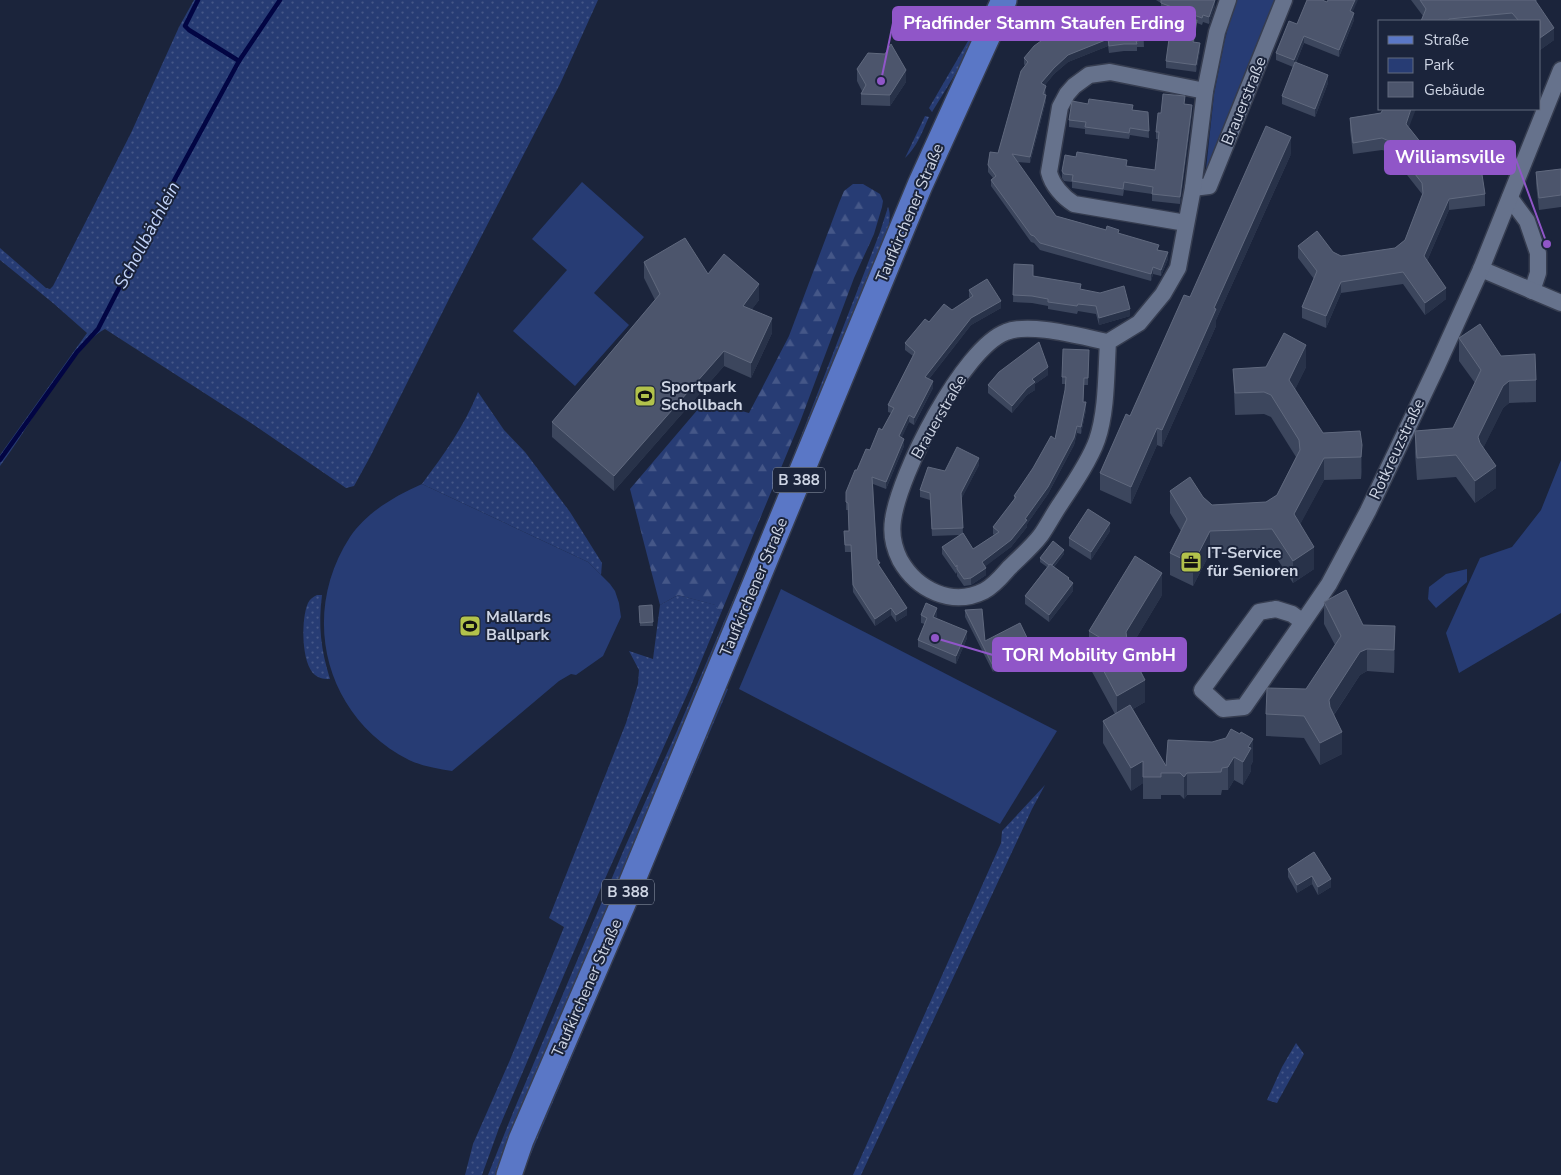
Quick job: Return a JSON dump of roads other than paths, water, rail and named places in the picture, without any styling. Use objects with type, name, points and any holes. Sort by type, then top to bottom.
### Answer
[{"type":"main road","name":"Taufkirchener Straße","points":[[509,1175],[521,1140],[626,897],[920,185],[1004,0]]},
{"type":"street","name":"Brauerstraße","points":[[1108,342],[1104,404],[1097,440],[1078,477],[1040,535],[1001,577],[984,591],[954,598],[940,595],[928,589],[911,574],[900,559],[893,539],[893,521],[907,473],[923,438],[942,404],[974,358],[996,336],[1009,331],[1039,329],[1108,342],[1139,323],[1163,294],[1178,268],[1193,188],[1205,91],[1217,32],[1228,0]]},
{"type":"street","name":"Brauerstraße","points":[[1193,188],[1208,186],[1284,0]]},
{"type":"street","name":"Rotkreuzstraße","points":[[1303,622],[1292,614],[1276,609],[1259,612],[1202,690],[1223,709],[1244,707],[1303,622],[1329,584],[1368,511],[1481,269],[1561,70]]},
{"type":"street","points":[[1186,223],[1074,204],[1066,199],[1050,178],[1049,172],[1060,107],[1074,86],[1089,75],[1110,72],[1205,91]]},
{"type":"street","points":[[1510,198],[1527,220],[1538,253],[1538,274],[1532,291]]},
{"type":"street","points":[[1481,269],[1561,303]]},
{"type":"waterway","points":[[198,0],[185,26],[239,61]]},
{"type":"waterway","name":"Schollbächlein","points":[[0,460],[77,352],[98,329],[176,177],[239,61],[280,0]]},
{"type":"place","name":"Pfadfinder Stamm Staufen Erding","points":[[881,81]]},
{"type":"place","name":"Williamsville","points":[[1547,244]]},
{"type":"place","name":"Sportpark Schollbach","points":[[645,396]]},
{"type":"place","name":"IT-Service für Senioren","points":[[1191,562]]},
{"type":"place","name":"Mallards Ballpark","points":[[470,626]]},
{"type":"place","name":"TORI Mobility GmbH","points":[[935,638]]}]
